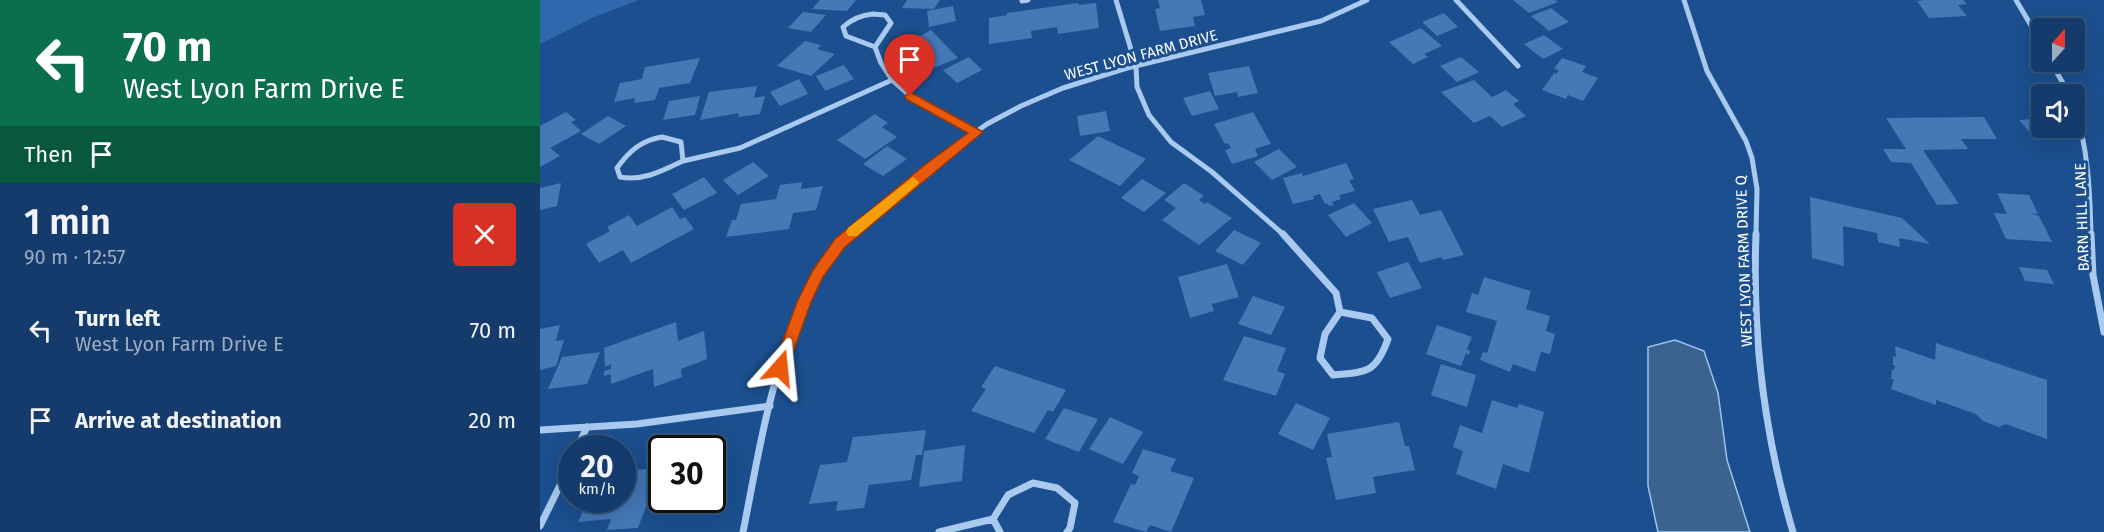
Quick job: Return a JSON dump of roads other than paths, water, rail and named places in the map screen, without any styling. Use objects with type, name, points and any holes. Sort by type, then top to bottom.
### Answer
[{"type":"street","points":[[1116,0],[1136,66],[1137,87],[1149,115],[1171,142],[1260,211],[1336,293],[1340,312],[1325,334],[1320,358],[1333,375],[1360,374],[1380,361],[1388,339],[1372,318],[1340,312]]},
{"type":"street","name":"WEST LYON FARM DRIVE","points":[[743,532],[770,405],[786,349],[818,273],[840,243],[930,167],[1000,116],[1069,85],[1344,14],[1367,0]]},
{"type":"street","points":[[1456,0],[1518,66]]},
{"type":"street","name":"WEST LYON FARM DRIVE Q","points":[[1684,0],[1692,33],[1718,95],[1744,138],[1752,158],[1756,184],[1755,308],[1762,393],[1779,489],[1793,532]]},
{"type":"street","points":[[2016,0],[2031,25]]},
{"type":"street","points":[[875,47],[891,23],[885,15],[870,13],[852,18],[843,27],[846,36],[875,47],[881,63],[892,80],[910,96],[977,132]]},
{"type":"street","points":[[683,161],[681,142],[674,137],[656,136],[644,141],[624,157],[617,168],[620,177],[633,179],[656,174],[683,161],[740,148],[892,80]]},
{"type":"street","name":"BARN HILL LANE","points":[[2085,128],[2096,180],[2098,302],[2104,332]]},
{"type":"street","points":[[540,430],[637,424],[770,405]]},
{"type":"street","points":[[583,435],[587,427]]},
{"type":"street","points":[[939,532],[993,519],[1008,495],[1033,483],[1057,488],[1075,503],[1071,528],[1068,532]]},
{"type":"street","points":[[540,526],[558,489]]},
{"type":"street","points":[[993,519],[1000,532]]}]
